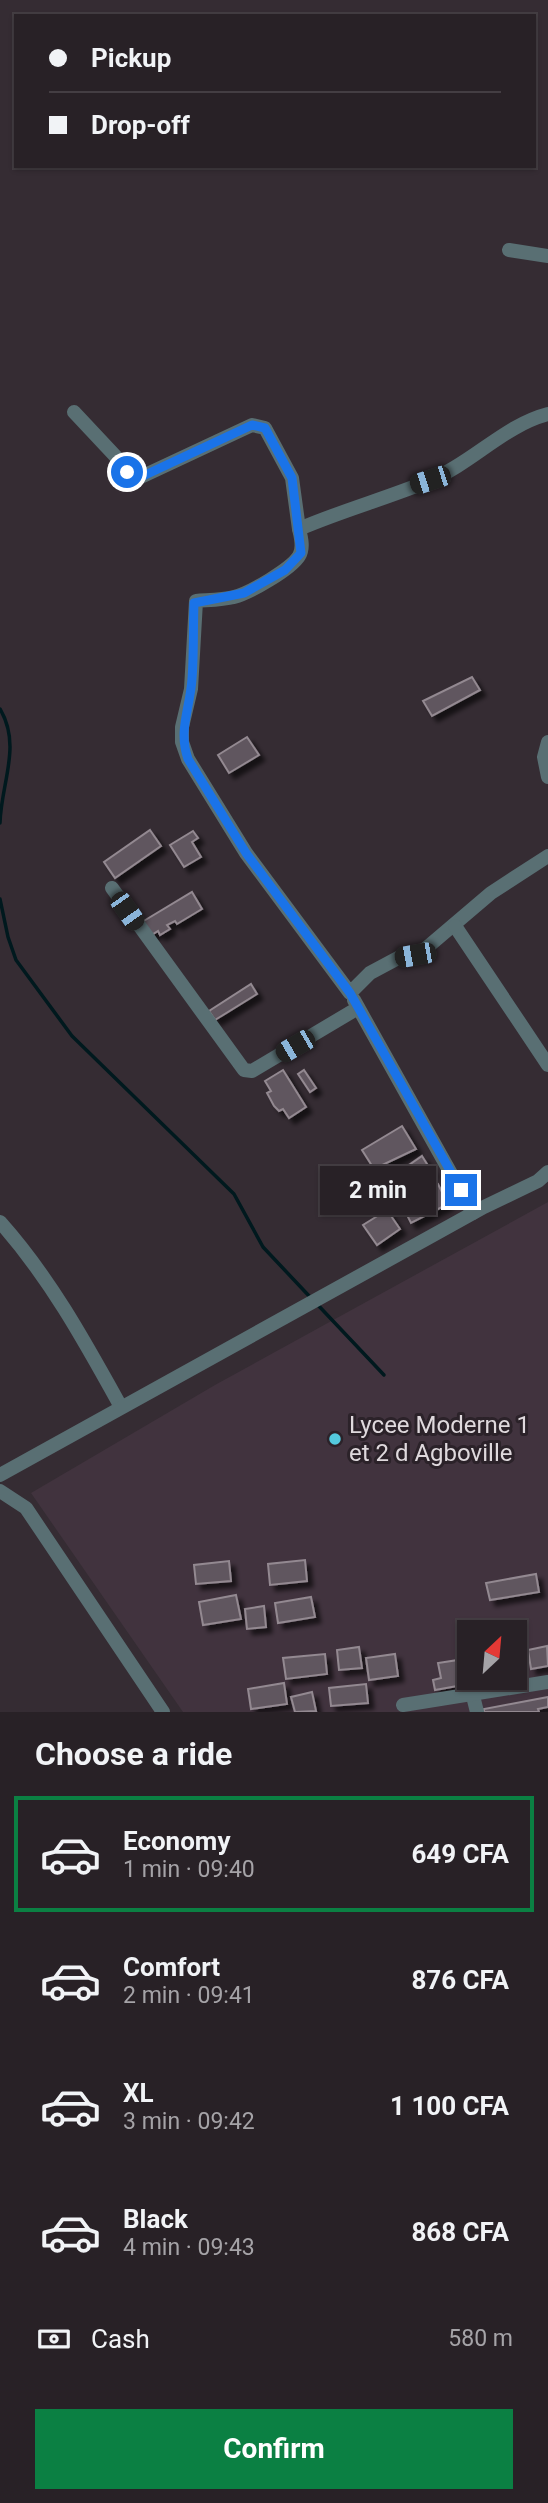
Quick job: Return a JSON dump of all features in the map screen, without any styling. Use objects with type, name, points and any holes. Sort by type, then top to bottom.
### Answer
[{"type":"street","points":[[509,250],[548,256]]},
{"type":"street","points":[[74,412],[134,476],[143,476],[252,425],[265,428],[292,478],[301,553],[285,570],[235,597],[194,603],[192,681],[182,742],[188,759],[246,853],[350,993],[473,1213]]},
{"type":"street","points":[[299,529],[350,507],[430,480],[470,461],[526,422],[548,414]]},
{"type":"street","points":[[548,742],[544,757],[548,777]]},
{"type":"street","points":[[350,993],[370,973],[398,958],[415,955],[438,935],[455,926],[491,894],[548,856]]},
{"type":"street","points":[[112,888],[244,1070],[252,1071],[358,1008]]},
{"type":"street","points":[[455,926],[548,1065]]},
{"type":"street","points":[[0,1475],[473,1213],[538,1181],[548,1172]]},
{"type":"street","points":[[0,1222],[32,1257],[77,1328],[121,1407]]},
{"type":"street","points":[[0,1490],[26,1508],[161,1712]]},
{"type":"street","points":[[403,1705],[548,1682]]},
{"type":"street","points":[[473,1696],[477,1712]]},
{"type":"shaded area","name":"Lycee Moderne 1 et 2 d Agboville","points":[[548,1202],[548,1712],[183,1712],[31,1493],[215,1385]]},
{"type":"building","points":[[472,677],[480,690],[432,716],[423,701]]},
{"type":"building","points":[[247,737],[259,755],[229,773],[218,755]]},
{"type":"building","points":[[150,830],[161,846],[115,878],[104,862]]},
{"type":"building","points":[[193,831],[198,838],[192,842],[201,857],[184,867],[170,845]]},
{"type":"building","points":[[192,892],[202,909],[177,924],[175,921],[167,925],[170,929],[160,935],[158,931],[150,936],[142,922]]},
{"type":"building","points":[[251,984],[257,994],[215,1020],[209,1011]]},
{"type":"building","points":[[283,1070],[306,1107],[289,1118],[283,1109],[279,1111],[274,1106],[267,1093],[271,1091],[265,1081]]},
{"type":"building","points":[[304,1070],[316,1088],[310,1092],[298,1074]]},
{"type":"building","points":[[402,1126],[416,1149],[374,1169],[362,1150]]},
{"type":"building","points":[[422,1156],[432,1172],[390,1201],[380,1185]]},
{"type":"building","points":[[365,1170],[376,1187],[353,1202],[342,1185]]},
{"type":"building","points":[[438,1184],[448,1204],[411,1223],[401,1203]]},
{"type":"building","points":[[387,1210],[400,1229],[377,1245],[363,1225]]},
{"type":"building","points":[[305,1560],[307,1581],[270,1585],[268,1564]]},
{"type":"building","points":[[229,1561],[231,1581],[196,1584],[194,1565]]},
{"type":"building","points":[[536,1574],[539,1592],[490,1600],[486,1583]]},
{"type":"building","points":[[236,1595],[241,1619],[203,1625],[199,1602]]},
{"type":"building","points":[[311,1597],[315,1617],[278,1623],[275,1603]]},
{"type":"building","points":[[264,1606],[266,1627],[247,1629],[245,1609]]},
{"type":"building","points":[[547,1646],[548,1666],[531,1669],[528,1650]]},
{"type":"building","points":[[359,1647],[362,1668],[339,1670],[337,1650]]},
{"type":"building","points":[[325,1654],[327,1674],[286,1679],[283,1658]]},
{"type":"building","points":[[395,1654],[398,1676],[369,1680],[366,1658]]},
{"type":"building","points":[[457,1660],[457,1686],[435,1690],[433,1680],[441,1678],[438,1663]]},
{"type":"building","points":[[284,1683],[287,1704],[251,1709],[248,1689]]},
{"type":"building","points":[[366,1684],[368,1703],[331,1706],[329,1688]]},
{"type":"building","points":[[312,1692],[316,1711],[295,1712],[291,1697]]},
{"type":"building","points":[[548,1697],[548,1707],[538,1709],[539,1712],[484,1712],[484,1709]]},
{"type":"waterway","points":[[0,709],[6,723],[10,751],[0,823]]},
{"type":"waterway","points":[[0,899],[16,960],[72,1036],[234,1194],[263,1247],[311,1298]]},
{"type":"waterway","points":[[316,1303],[384,1375]]},
{"type":"place","name":"Lycee Moderne 1 et 2 d Agboville","points":[[335,1439]]},
{"type":"route","points":[[127,472],[134,476],[143,476],[252,425],[258,425],[265,428],[292,478],[296,519],[302,542],[298,558],[285,570],[235,597],[194,603],[196,622],[191,689],[182,727],[182,742],[188,759],[246,853],[340,984],[350,993],[461,1190]]}]
